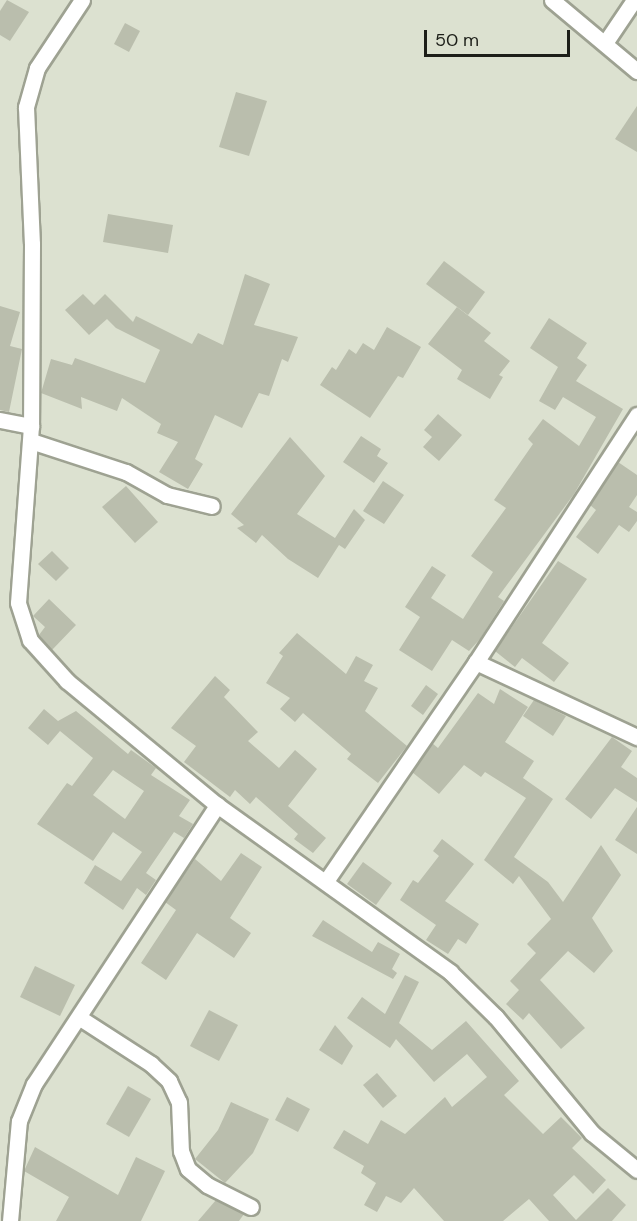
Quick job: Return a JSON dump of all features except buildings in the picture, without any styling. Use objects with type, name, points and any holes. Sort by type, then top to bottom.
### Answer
[{"type":"street","points":[[81,0],[37,68],[26,107],[32,244],[31,434],[18,603],[30,640],[67,681],[218,805],[427,953],[478,998],[574,1114],[637,1170]]},
{"type":"street","points":[[552,0],[637,71]]},
{"type":"street","points":[[605,43],[634,0]]},
{"type":"street","points":[[326,881],[476,662],[637,415]]},
{"type":"street","points":[[0,420],[90,463],[126,472],[168,495],[212,506]]},
{"type":"street","points":[[476,662],[637,737]]},
{"type":"street","points":[[7,1218],[19,1121],[34,1084],[80,1018],[218,805]]},
{"type":"street","points":[[80,1018],[151,1064],[169,1081],[179,1102],[181,1151],[188,1169],[207,1185],[251,1207]]}]
